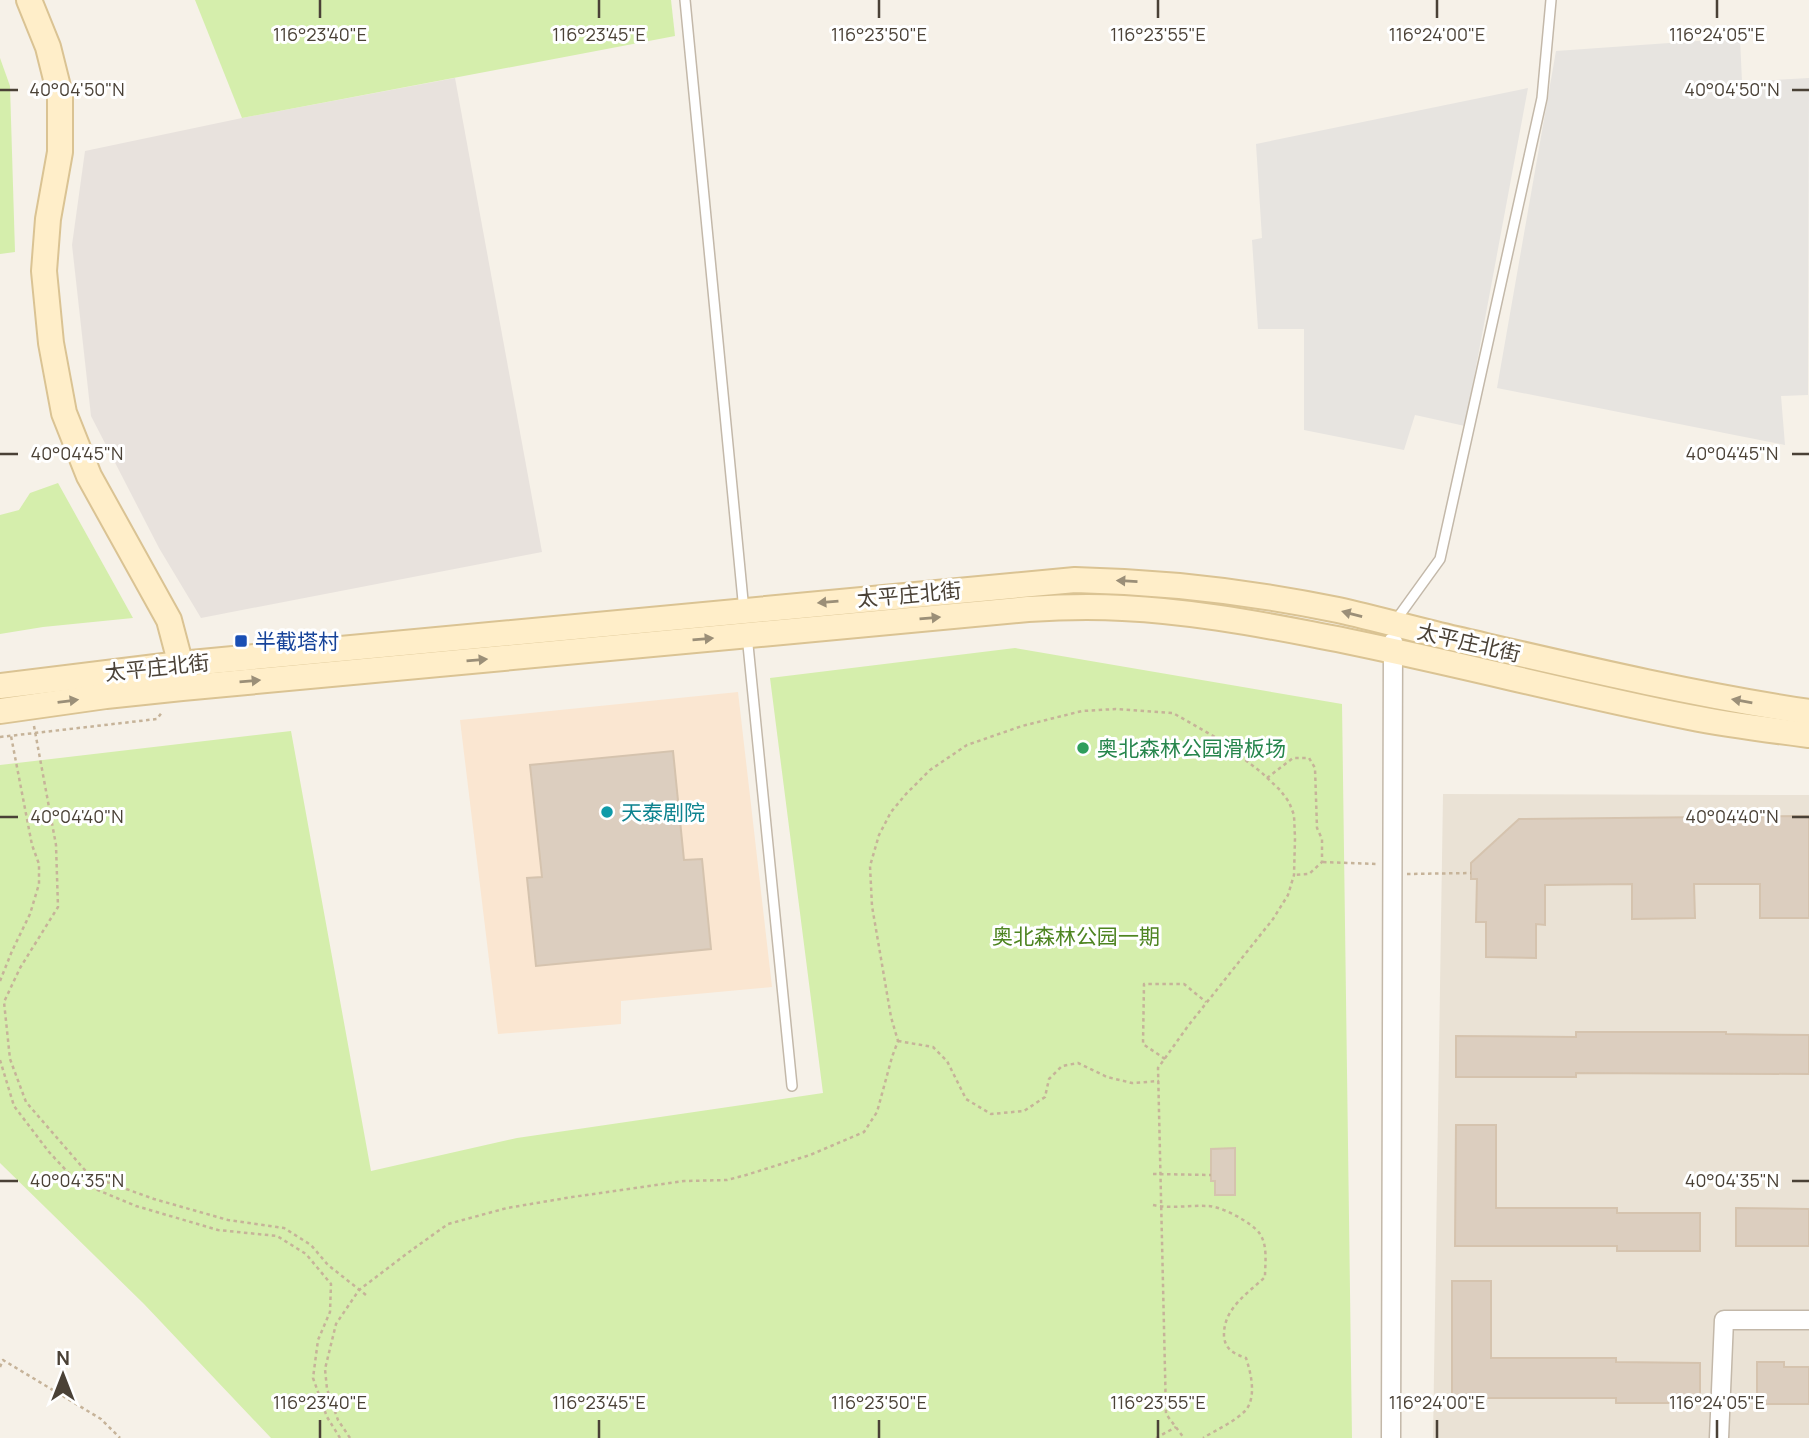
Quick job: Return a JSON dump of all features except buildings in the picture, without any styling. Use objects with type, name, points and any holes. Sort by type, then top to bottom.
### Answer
[{"type":"main road","points":[[29,0],[48,47],[60,94],[60,152],[48,219],[44,271],[51,342],[64,413],[89,476],[169,620],[181,676]]},
{"type":"main road","name":"太平庄北街","points":[[0,711],[181,676],[744,610],[1020,584],[1102,580],[1250,594],[1340,611],[1694,693],[1809,712]]},
{"type":"main road","name":"太平庄北街","points":[[0,687],[746,635],[1028,608],[1124,608],[1222,618],[1393,650],[1689,717],[1809,735]]},
{"type":"street","points":[[1391,1438],[1393,625]]},
{"type":"street","points":[[1720,1438],[1724,1320],[1809,1320]]},
{"type":"lane","points":[[685,0],[792,1086]]},
{"type":"lane","points":[[1393,625],[1440,559],[1542,98],[1551,0]]},
{"type":"path","points":[[0,737],[157,719],[181,676]]},
{"type":"path","points":[[31,706],[56,845],[58,907],[20,968],[4,1002],[10,1059],[26,1102],[90,1177],[153,1199],[228,1220],[284,1228],[311,1245],[328,1265],[366,1294]]},
{"type":"path","points":[[350,1438],[338,1420],[327,1389],[325,1369],[336,1324],[359,1290],[448,1224],[507,1208],[572,1197],[684,1181],[727,1180],[810,1155],[864,1132],[877,1112],[898,1041],[891,1017],[872,906],[870,866],[879,835],[891,812],[930,770],[967,745],[1022,726],[1082,711],[1116,709],[1174,713],[1215,737],[1267,778],[1289,802],[1294,815],[1294,875],[1288,895],[1273,919],[1158,1068],[1166,1414],[1184,1438]]},
{"type":"path","points":[[0,981],[30,914],[39,884],[39,864],[32,845],[11,736]]},
{"type":"path","points":[[1267,778],[1293,758],[1310,758],[1315,768],[1317,828],[1322,839],[1322,862],[1309,874],[1294,875]]},
{"type":"path","points":[[1322,862],[1471,873]]},
{"type":"path","points":[[1165,1059],[1143,1044],[1144,984],[1184,984],[1207,1002]]},
{"type":"path","points":[[898,1041],[933,1047],[947,1061],[966,1099],[991,1114],[1024,1111],[1045,1097],[1049,1079],[1062,1066],[1078,1063],[1107,1077],[1132,1083],[1159,1081]]},
{"type":"path","points":[[0,1060],[14,1106],[49,1152],[76,1181],[136,1206],[218,1230],[277,1236],[306,1254],[331,1283],[330,1312],[318,1340],[313,1378],[327,1417],[340,1438]]},
{"type":"path","points":[[1153,1174],[1211,1175]]},
{"type":"path","points":[[1153,1205],[1211,1206],[1228,1210],[1259,1233],[1265,1247],[1265,1277],[1237,1303],[1228,1314],[1224,1326],[1224,1341],[1231,1352],[1246,1358],[1251,1374],[1251,1395],[1246,1410],[1203,1438]]},
{"type":"path","points":[[0,1367],[3,1360],[101,1419],[120,1438]]},
{"type":"path","points":[[1156,1438],[1176,1427]]},
{"type":"shaded area","points":[[1740,38],[1742,82],[1809,78],[1808,395],[1781,396],[1785,445],[1497,388],[1556,51]]},
{"type":"shaded area","points":[[455,78],[542,552],[201,618],[159,548],[91,416],[72,245],[85,151]]},
{"type":"shaded area","points":[[1528,88],[1465,426],[1415,415],[1404,450],[1304,430],[1304,329],[1258,329],[1252,240],[1262,238],[1256,144]]},
{"type":"shaded area","points":[[738,692],[772,987],[621,1001],[621,1024],[498,1034],[460,720]]},
{"type":"shaded area","points":[[1443,794],[1809,795],[1809,1438],[1433,1438]]},
{"type":"green space","points":[[195,0],[671,0],[675,36],[242,118]]},
{"type":"green space","points":[[0,58],[10,86],[15,252],[0,254]]},
{"type":"green space","points":[[58,483],[133,618],[0,634],[0,515],[19,510],[30,493]]},
{"type":"green space","name":"奥北森林公园一期","points":[[1015,648],[1342,704],[1352,1438],[271,1438],[144,1304],[0,1163],[0,765],[291,731],[371,1171],[517,1138],[823,1093],[770,678]]},
{"type":"place","name":"半截塔村","points":[[241,641]]},
{"type":"place","name":"奥北森林公园滑板场","points":[[1083,748]]},
{"type":"place","name":"天泰剧院","points":[[607,812]]}]
